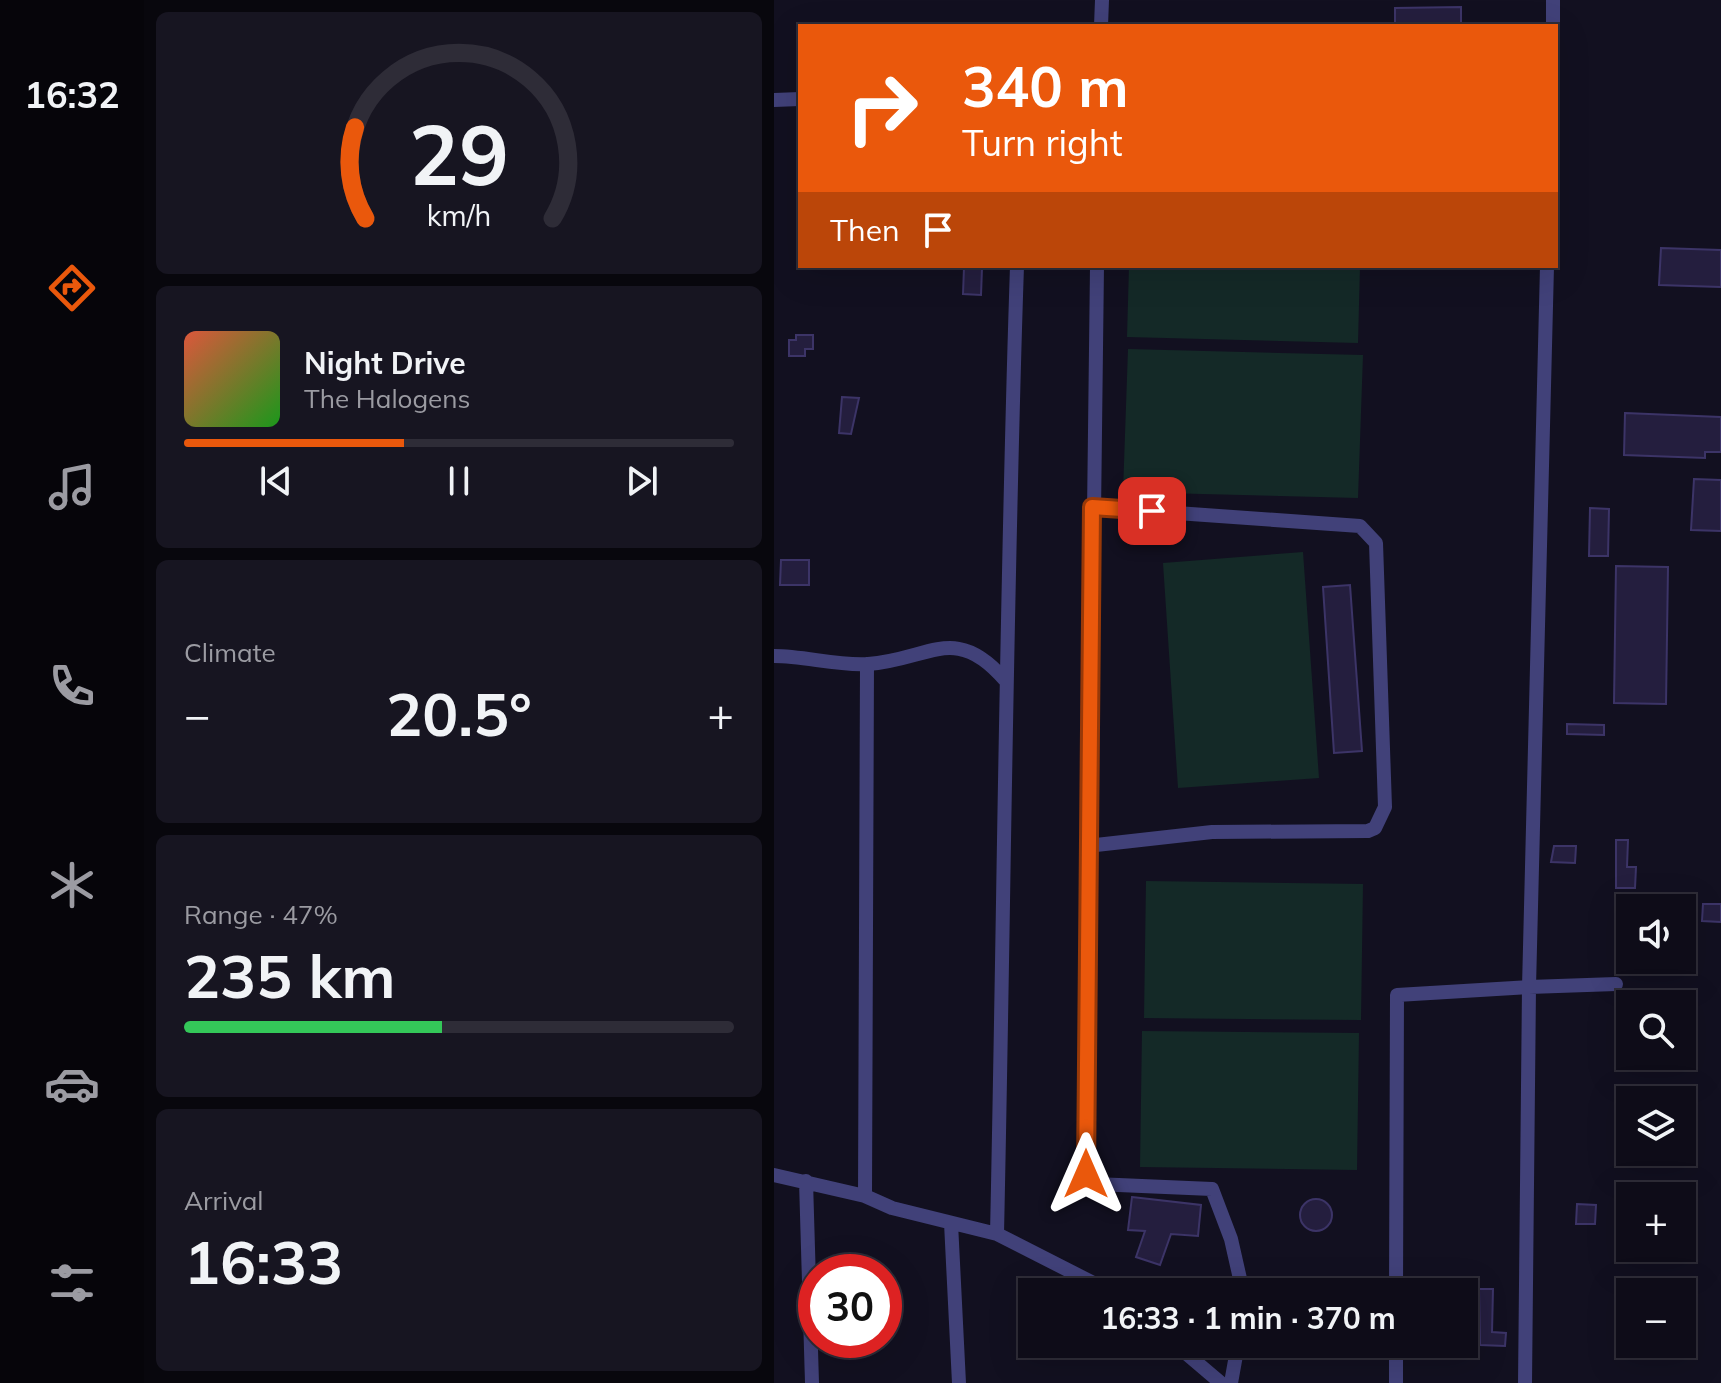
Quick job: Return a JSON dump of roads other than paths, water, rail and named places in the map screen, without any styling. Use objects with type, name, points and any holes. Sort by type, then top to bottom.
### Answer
[{"type":"street","points":[[1101,24],[1102,0]]},
{"type":"street","points":[[1553,0],[1553,24]]},
{"type":"street","points":[[774,100],[798,99]]},
{"type":"street","points":[[997,1234],[1007,782],[1005,680],[1017,268]]},
{"type":"street","points":[[1097,268],[1087,846],[1086,1174],[1095,1184],[1212,1189],[1231,1239],[1240,1278]]},
{"type":"street","points":[[1525,1383],[1529,987],[1547,268]]},
{"type":"street","points":[[1087,846],[1212,832],[1368,831],[1375,828],[1385,807],[1376,543],[1371,533],[1360,526],[1092,507]]},
{"type":"street","points":[[774,656],[867,664],[944,649],[962,649],[977,652],[1005,680]]},
{"type":"street","points":[[865,1196],[867,664]]},
{"type":"street","points":[[1396,1278],[1397,995],[1616,984]]},
{"type":"street","points":[[774,1175],[865,1196],[892,1208],[997,1234],[1083,1278]]},
{"type":"street","points":[[806,1181],[812,1383]]},
{"type":"street","points":[[951,1223],[959,1383]]},
{"type":"street","points":[[1192,1358],[1221,1383]]},
{"type":"street","points":[[1231,1383],[1235,1358]]},
{"type":"street","points":[[1396,1358],[1396,1383]]}]
